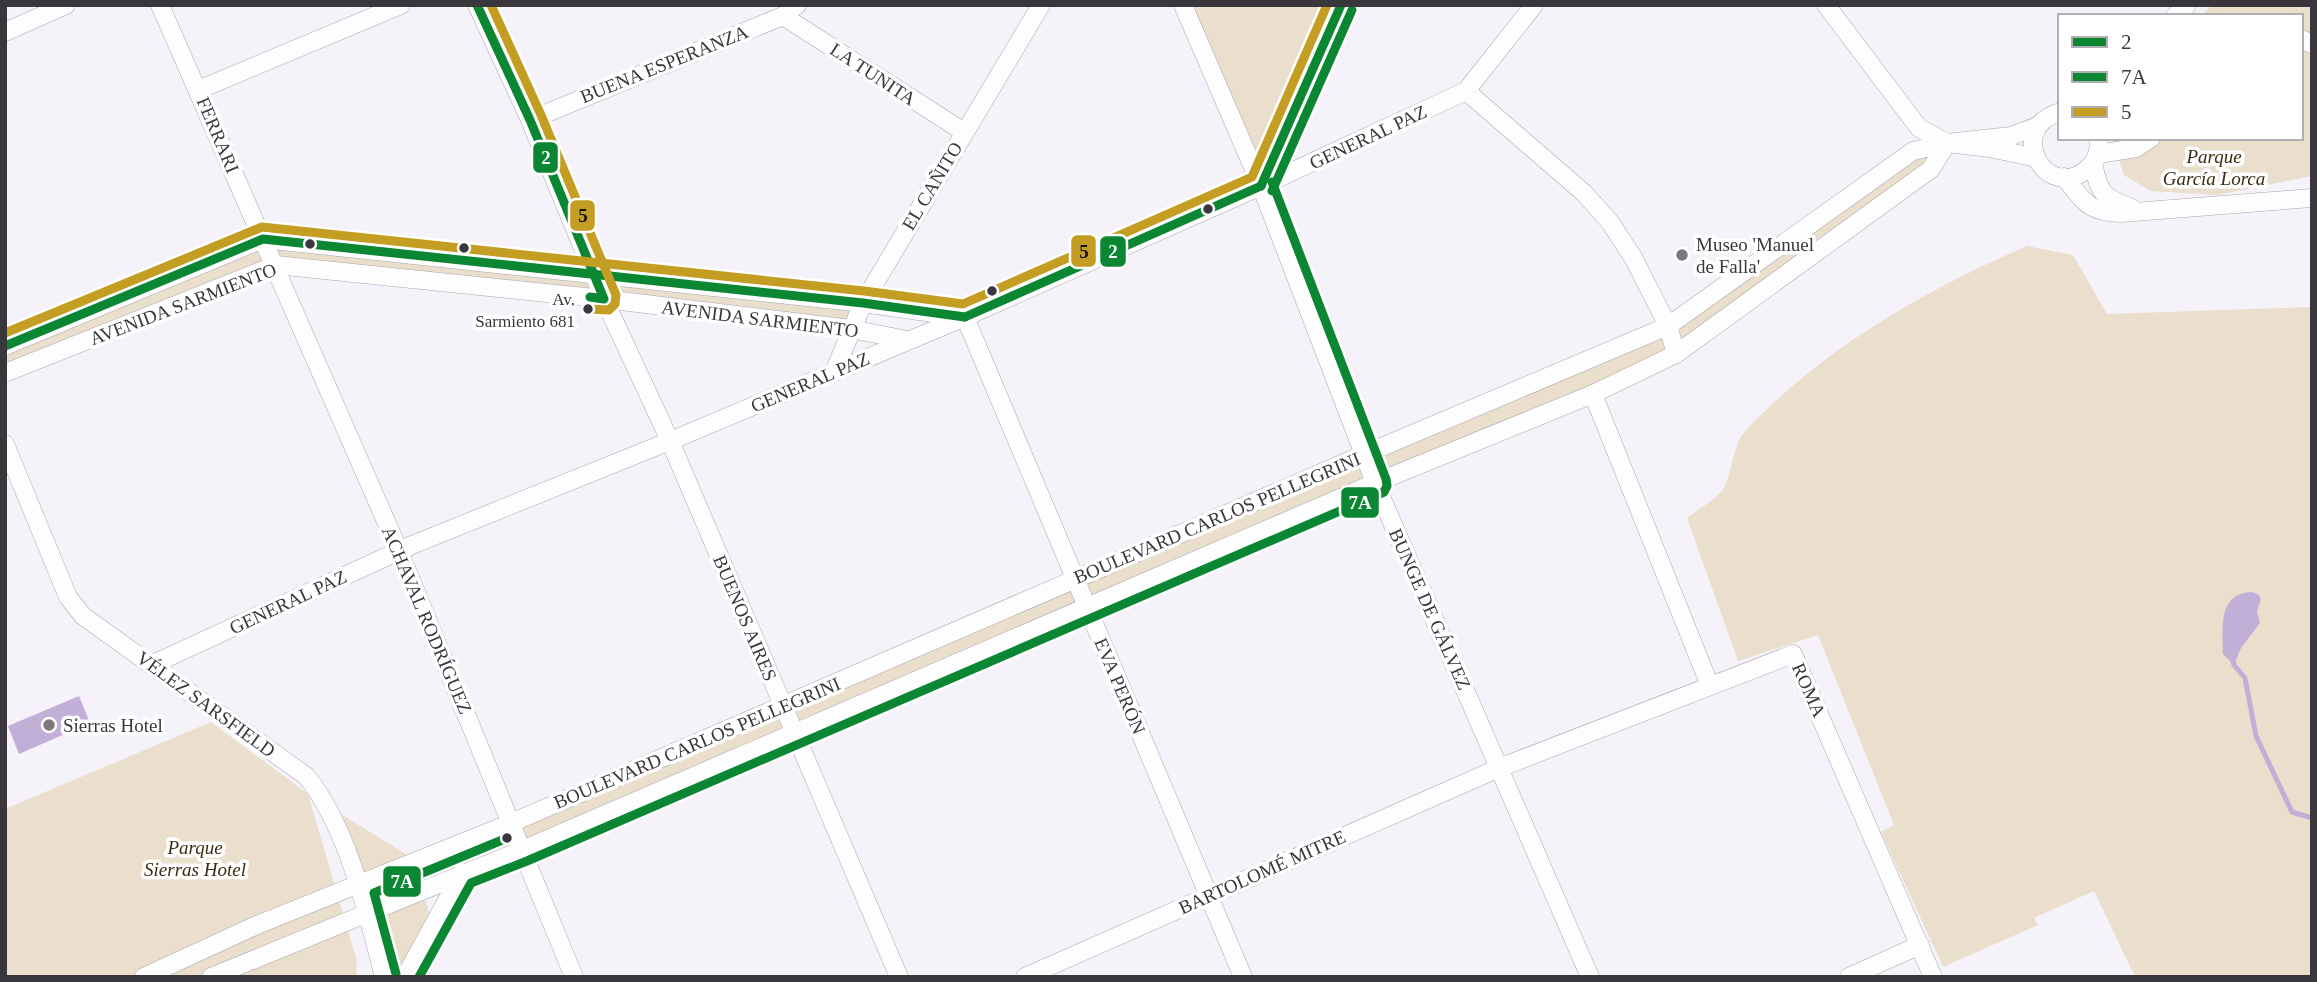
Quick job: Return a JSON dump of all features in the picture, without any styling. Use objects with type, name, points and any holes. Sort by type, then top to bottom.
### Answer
[{"type":"street","points":[[5,32],[66,5]]},
{"type":"street","name":"FERRARI","points":[[160,5],[276,265]]},
{"type":"street","points":[[198,90],[401,5]]},
{"type":"street","name":"BUENOS AIRES","points":[[477,5],[530,120],[596,274],[604,299],[670,441],[899,977]]},
{"type":"street","name":"EL CAÑITO","points":[[834,372],[863,303],[1041,5]]},
{"type":"street","name":"BUNGE DE GÁLVEZ","points":[[1183,5],[1261,186],[1375,483],[1590,977]]},
{"type":"street","points":[[1261,186],[1341,5]]},
{"type":"street","points":[[1534,5],[1466,91],[1584,193],[1610,222],[1634,259],[1668,326],[1676,354]]},
{"type":"street","points":[[1836,9],[1919,128],[1947,143],[1990,148],[2036,158]]},
{"type":"street","name":"BUENA ESPERANZA","points":[[530,120],[790,10]]},
{"type":"street","name":"LA TUNITA","points":[[790,10],[964,132]]},
{"type":"street","name":"GENERAL PAZ","points":[[151,665],[399,551],[965,317],[1261,186],[1466,91]]},
{"type":"street","points":[[2058,113],[2048,116],[2038,126],[2033,141],[2036,158],[2046,171],[2064,177],[2075,176],[2096,152],[2136,148],[2148,140]]},
{"type":"street","points":[[1947,143],[1996,139],[2038,126]]},
{"type":"street","name":"BOULEVARD CARLOS PELLEGRINI","points":[[144,977],[257,925],[511,823],[1668,326],[1913,151],[1947,143]]},
{"type":"street","name":"BOULEVARD CARLOS PELLEGRINI","points":[[211,977],[522,850],[1375,483],[1593,394],[1676,354],[1931,169],[1947,143]]},
{"type":"street","points":[[2096,152],[2099,190],[2113,201],[2142,211]]},
{"type":"street","points":[[2064,177],[2088,205],[2099,212],[2312,198]]},
{"type":"street","name":"AVENIDA SARMIENTO","points":[[5,346],[263,239],[863,303],[965,317]]},
{"type":"street","name":"AVENIDA SARMIENTO","points":[[5,373],[276,265],[604,299],[851,329],[908,340]]},
{"type":"street","name":"ACHAVAL RODRÍGUEZ","points":[[276,265],[399,551],[575,977]]},
{"type":"street","name":"EVA PERÓN","points":[[965,317],[1243,977]]},
{"type":"street","points":[[1593,394],[1710,686]]},
{"type":"street","name":"VÉLEZ SARSFIELD","points":[[5,444],[68,597],[83,616],[306,776],[328,806],[359,886],[384,977]]},
{"type":"street","name":"ROMA","points":[[1499,768],[1793,654],[1934,977]]},
{"type":"street","name":"BARTOLOMÉ MITRE","points":[[1025,977],[1499,768]]},
{"type":"street","points":[[405,977],[462,873]]},
{"type":"street","points":[[1849,977],[1920,945]]},
{"type":"green space","points":[[1183,5],[1341,5],[1261,186]]},
{"type":"green space","name":"Parque García Lorca","points":[[2212,5],[2312,5],[2312,176],[2217,195],[2151,191],[2124,175],[2113,140],[2303,140],[2303,14],[2203,14]]},
{"type":"green space","points":[[1947,143],[1931,169],[1676,354],[793,732],[783,704],[1668,326],[1913,151]]},
{"type":"green space","points":[[263,239],[863,303],[851,329],[276,265],[5,373],[5,346]]},
{"type":"green space","points":[[2027,246],[2073,255],[2107,314],[2312,307],[2312,977],[2135,977],[2094,891],[2034,918],[2038,925],[1943,967],[1881,832],[1894,825],[1818,635],[1738,661],[1687,518],[1724,488],[1742,435],[1809,372],[1843,347],[1914,302]]},
{"type":"green space","points":[[782,706],[791,734],[528,845],[520,823]]},
{"type":"green space","name":"Parque Sierras Hotel","points":[[211,722],[308,794],[356,958],[357,977],[5,977],[5,809]]},
{"type":"green space","points":[[339,813],[412,858],[365,878]]},
{"type":"green space","points":[[505,828],[512,846],[419,883],[431,918],[400,977],[392,977],[365,887]]},
{"type":"shaded area","points":[[2251,592],[2258,594],[2261,599],[2257,611],[2260,623],[2241,648],[2234,665],[2223,654],[2224,614],[2232,599]]},
{"type":"shaded area","name":"Sierras Hotel","points":[[79,696],[90,723],[19,754],[8,726]]},
{"type":"waterway","points":[[2233,661],[2245,678],[2256,736],[2292,812],[2312,818]]},
{"type":"transit line","name":"2","points":[[477,5],[530,120],[604,299],[590,297]]},
{"type":"transit line","name":"5","points":[[491,5],[541,115],[616,295],[615,304],[609,310],[588,309]]},
{"type":"transit line","name":"5","points":[[5,333],[262,227],[864,291],[963,304],[1252,177],[1327,5]]},
{"type":"transit line","name":"2","points":[[1261,186],[1341,5]]},
{"type":"transit line","name":"7A","points":[[1272,191],[1352,10]]},
{"type":"transit line","name":"7A","points":[[419,977],[471,883],[1384,492],[1386,479],[1272,182]]},
{"type":"transit line","name":"2","points":[[965,317],[1261,186]]},
{"type":"transit line","name":"2","points":[[5,346],[263,239],[863,303],[965,317]]},
{"type":"transit line","name":"7A","points":[[396,974],[374,893],[507,838]]},
{"type":"place","name":"Museo 'Manuel de Falla'","points":[[1682,255]]},
{"type":"place","name":"Av. Sarmiento 681","points":[[588,309]]},
{"type":"place","name":"Sierras Hotel","points":[[49,725]]}]
